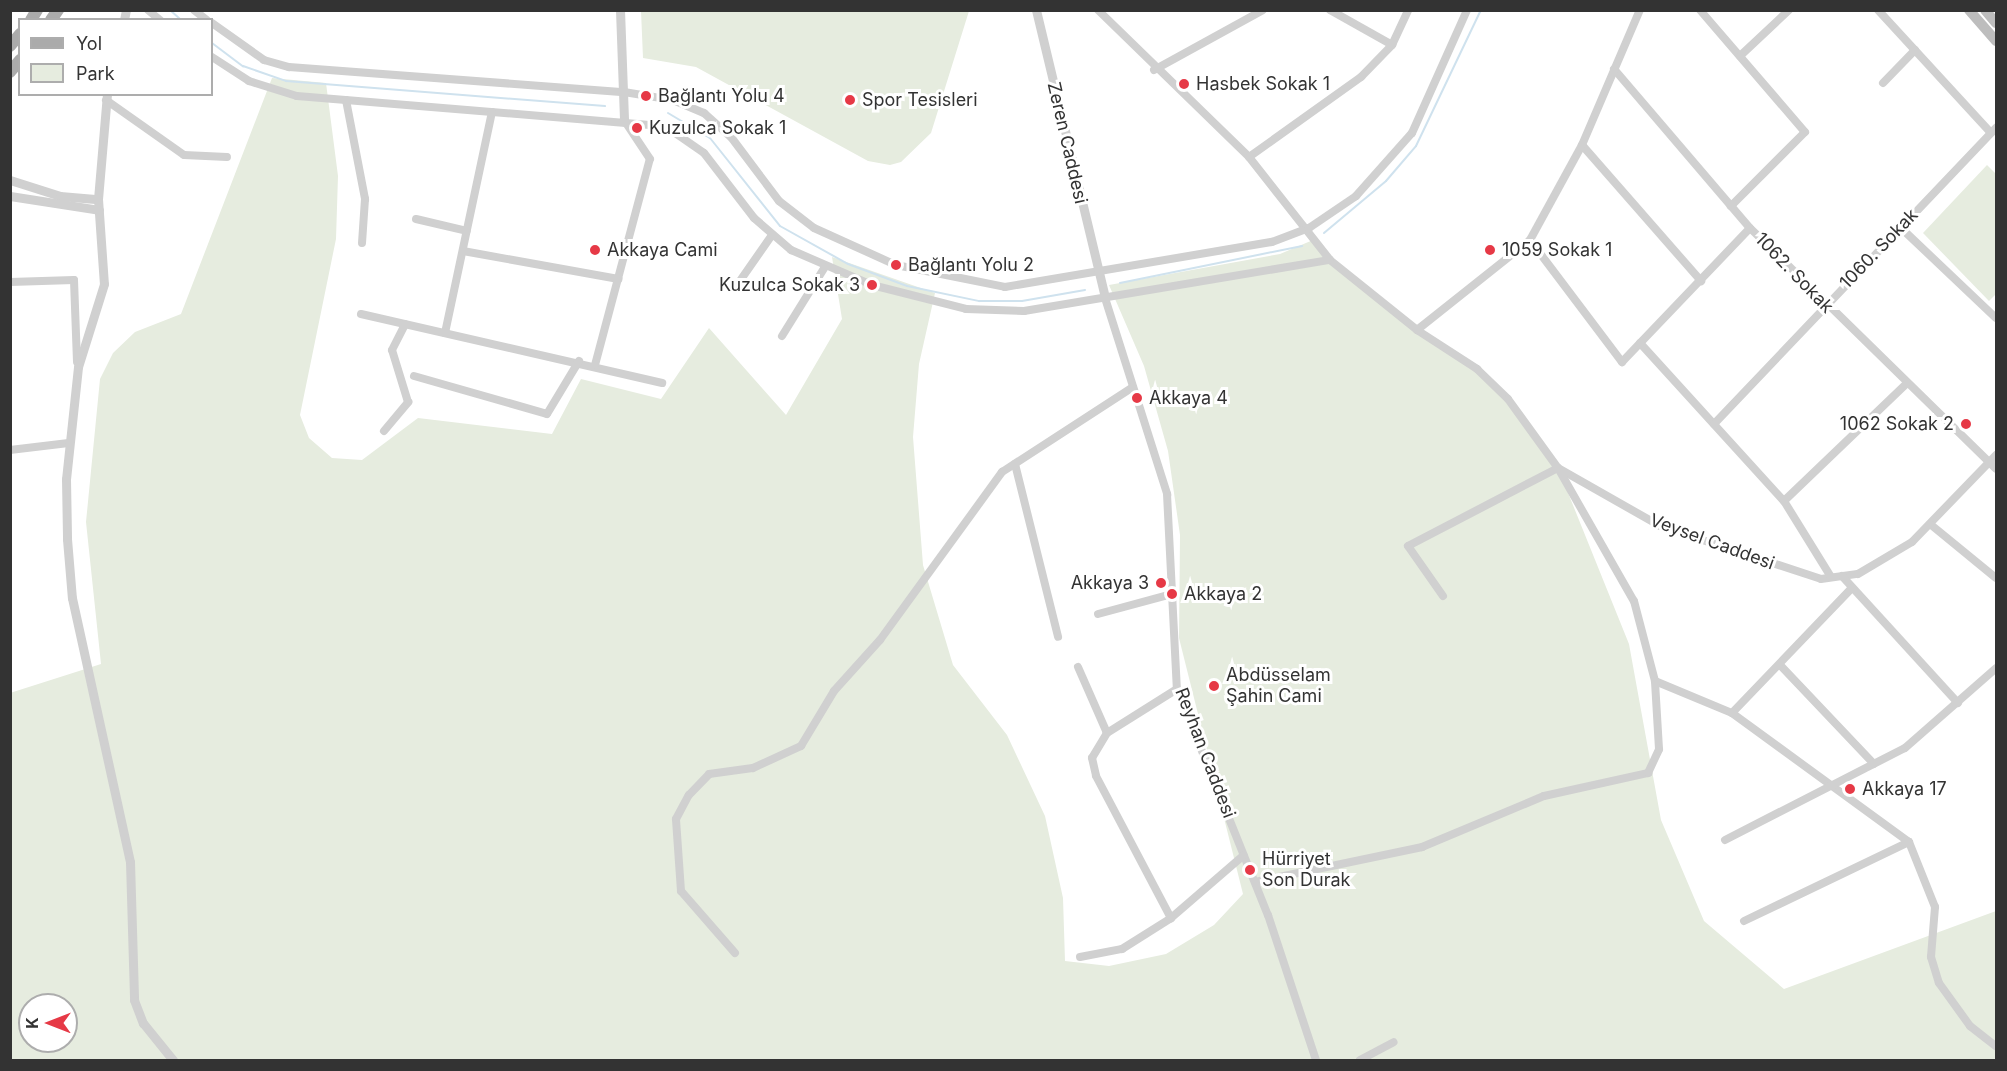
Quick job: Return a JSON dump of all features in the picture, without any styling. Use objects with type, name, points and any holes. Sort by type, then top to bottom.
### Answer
[{"type":"main road","points":[[1969,10],[1996,40]]},
{"type":"main road","points":[[1985,10],[1996,23]]},
{"type":"street","points":[[595,364],[650,159],[624,120],[620,10]]},
{"type":"street","name":"Zeren Caddesi","points":[[1036,10],[1105,298]]},
{"type":"street","name":"Veysel Caddesi","points":[[1098,10],[1154,70],[1250,157],[1309,228],[1330,260],[1416,330],[1477,369],[1508,399],[1558,468],[1660,526],[1776,565],[1831,577],[1858,574],[1894,553],[1930,524],[1996,454]]},
{"type":"street","points":[[1154,70],[1263,10]]},
{"type":"street","points":[[1330,10],[1392,45]]},
{"type":"street","points":[[1250,157],[1361,78],[1392,45],[1408,10]]},
{"type":"street","points":[[213,24],[264,60],[289,67],[624,92],[704,113],[732,137],[797,218],[896,265],[1005,287],[1098,275],[1272,242],[1309,228],[1356,196],[1412,133],[1467,10]]},
{"type":"street","points":[[1416,330],[1530,240],[1582,145],[1640,10]]},
{"type":"street","points":[[1700,10],[1805,135],[1731,206]]},
{"type":"street","points":[[1740,56],[1789,10]]},
{"type":"street","points":[[1878,10],[1994,130]]},
{"type":"street","points":[[1883,83],[1915,50]]},
{"type":"street","points":[[213,58],[273,90],[346,100],[624,120],[666,126],[688,138],[772,235],[825,267],[889,290],[978,311],[1024,311],[1330,260]]},
{"type":"street","name":"1062. Sokak","points":[[1614,69],[1750,228],[1825,306],[1996,469]]},
{"type":"street","points":[[107,97],[184,154],[227,157]]},
{"type":"street","points":[[78,367],[104,284],[99,199],[107,97]]},
{"type":"street","points":[[346,100],[365,199],[362,243]]},
{"type":"street","points":[[445,333],[492,112]]},
{"type":"street","name":"1060. Sokak","points":[[1714,424],[1994,130]]},
{"type":"street","points":[[1582,145],[1701,281]]},
{"type":"street","points":[[10,180],[60,196],[99,199]]},
{"type":"street","points":[[10,196],[99,210]]},
{"type":"street","points":[[416,219],[467,231]]},
{"type":"street","points":[[1900,227],[1996,318]]},
{"type":"street","points":[[1530,240],[1622,362],[1750,228]]},
{"type":"street","points":[[735,288],[772,235]]},
{"type":"street","points":[[463,251],[618,279]]},
{"type":"street","points":[[782,336],[825,267]]},
{"type":"street","points":[[10,282],[74,280],[78,367],[69,443],[67,539],[72,598],[130,862],[134,1000],[142,1023],[173,1060]]},
{"type":"street","name":"Reyhan Caddesi","points":[[1105,298],[1167,494],[1177,688],[1255,882],[1316,1060]]},
{"type":"street","points":[[361,314],[595,364],[662,383]]},
{"type":"street","points":[[384,431],[408,402],[392,350],[405,324]]},
{"type":"street","points":[[1640,343],[1784,501],[1831,577]]},
{"type":"street","points":[[414,376],[547,414],[579,361]]},
{"type":"street","points":[[1784,501],[1906,384]]},
{"type":"street","points":[[735,953],[681,891],[678,813],[709,774],[778,760],[813,734],[834,691],[880,640],[1002,472],[1133,387]]},
{"type":"street","points":[[10,450],[69,443]]},
{"type":"street","points":[[1015,464],[1058,637]]},
{"type":"street","points":[[1255,882],[1422,847],[1544,796],[1648,772],[1659,749],[1655,681],[1634,601],[1558,468],[1408,546],[1443,596]]},
{"type":"street","points":[[1930,524],[1996,578]]},
{"type":"street","points":[[1842,576],[1958,703]]},
{"type":"street","points":[[1732,713],[1781,666],[1852,588]]},
{"type":"street","points":[[1098,614],[1172,594]]},
{"type":"street","points":[[1781,666],[1874,764]]},
{"type":"street","points":[[1078,667],[1107,734]]},
{"type":"street","points":[[1725,840],[1905,748],[1996,668]]},
{"type":"street","points":[[1655,681],[1732,713],[1909,842],[1935,907],[1931,957],[1939,982],[1970,1026],[1996,1046]]},
{"type":"street","points":[[1171,918],[1096,776],[1092,758],[1107,734],[1177,688]]},
{"type":"street","points":[[1744,921],[1909,842]]},
{"type":"street","points":[[1080,957],[1122,949],[1171,918],[1244,855]]},
{"type":"street","points":[[1360,1060],[1394,1042]]},
{"type":"green space","name":"Spor Tesisleri","points":[[641,11],[969,11],[931,133],[901,162],[890,165],[868,161],[696,67],[643,58]]},
{"type":"green space","points":[[272,78],[326,83],[338,176],[336,239],[300,415],[309,438],[332,458],[362,460],[418,418],[552,434],[581,379],[661,399],[709,328],[786,415],[842,319],[832,257],[935,293],[919,364],[913,437],[923,565],[953,665],[1007,735],[1045,816],[1063,898],[1065,961],[1109,966],[1166,954],[1214,925],[1243,894],[1179,638],[1180,535],[1168,451],[1144,366],[1109,285],[1280,254],[1313,240],[1327,260],[1484,374],[1558,468],[1629,644],[1661,820],[1704,921],[1784,989],[1996,911],[1996,1060],[11,1060],[10,693],[101,664],[86,522],[100,379],[113,353],[135,332],[181,314]]},
{"type":"green space","points":[[1987,165],[1996,174],[1996,294],[1989,301],[1923,233]]},
{"type":"waterway","points":[[170,10],[179,18]]},
{"type":"waterway","points":[[1324,233],[1386,181],[1416,146],[1481,10]]},
{"type":"waterway","points":[[213,44],[243,66],[286,81],[605,106]]},
{"type":"waterway","points":[[668,113],[710,138],[780,226],[848,264],[907,286],[979,301],[1022,301],[1085,290]]},
{"type":"waterway","points":[[1120,283],[1302,246]]},
{"type":"place","name":"Hasbek Sokak 1","points":[[1184,84]]},
{"type":"place","name":"Bağlantı Yolu 4","points":[[646,96]]},
{"type":"place","name":"Spor Tesisleri","points":[[850,100]]},
{"type":"place","name":"Kuzulca Sokak 1","points":[[637,128]]},
{"type":"place","name":"Akkaya Cami","points":[[595,250]]},
{"type":"place","name":"1059 Sokak 1","points":[[1490,250]]},
{"type":"place","name":"Bağlantı Yolu 2","points":[[896,265]]},
{"type":"place","name":"Kuzulca Sokak 3","points":[[872,285]]},
{"type":"place","name":"Akkaya 4","points":[[1137,398]]},
{"type":"place","name":"1062 Sokak 2","points":[[1966,424]]},
{"type":"place","name":"Akkaya 3","points":[[1161,583]]},
{"type":"place","name":"Akkaya 2","points":[[1172,594]]},
{"type":"place","name":"Abdüsselam Şahin Cami","points":[[1214,686]]},
{"type":"place","name":"Akkaya 17","points":[[1850,789]]},
{"type":"place","name":"Hürriyet Son Durak","points":[[1250,870]]}]
